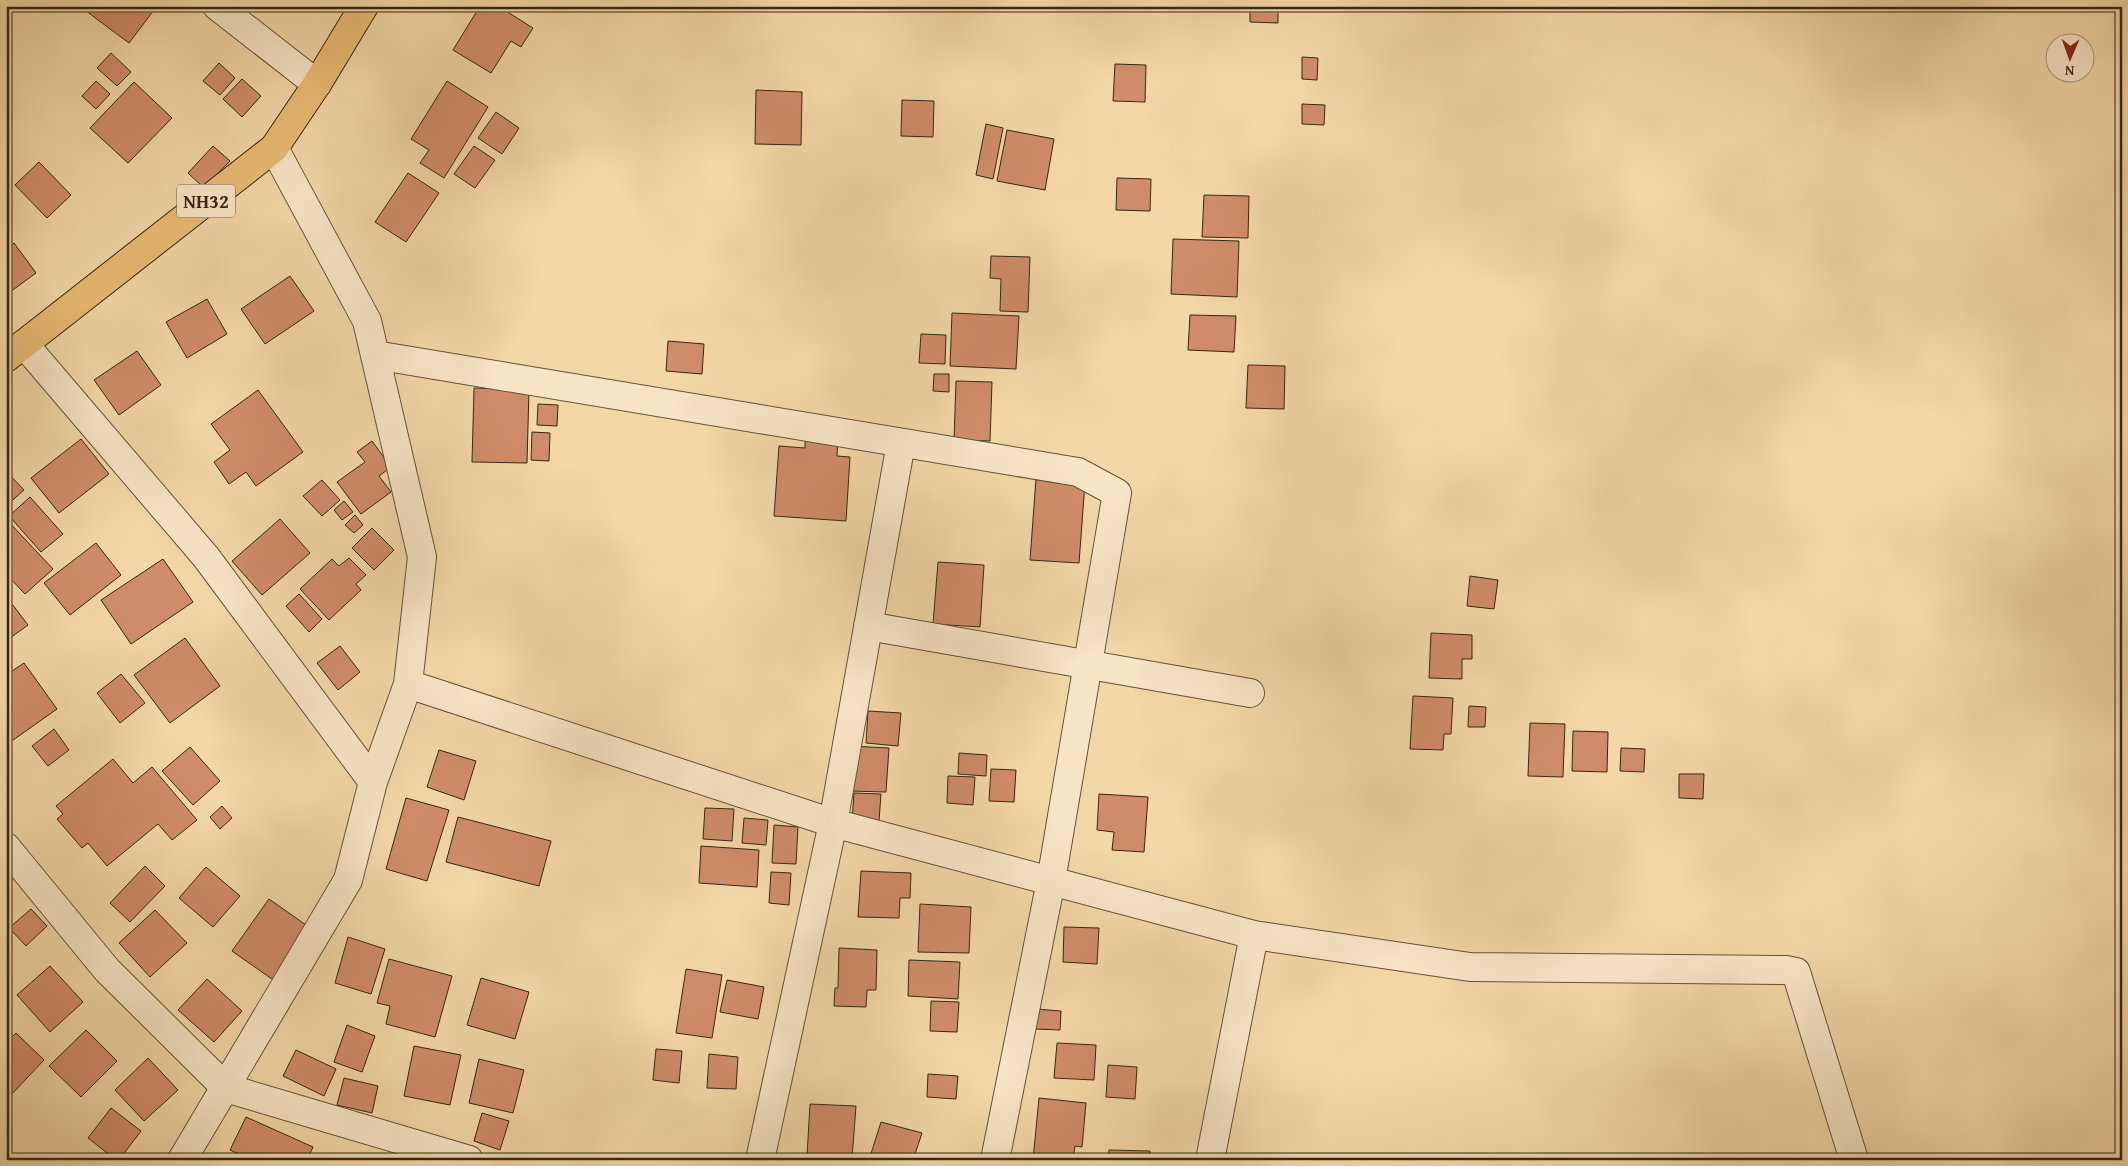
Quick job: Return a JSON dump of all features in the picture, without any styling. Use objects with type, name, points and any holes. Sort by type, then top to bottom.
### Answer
[{"type":"highway","name":"NH32","points":[[15,351],[274,148],[317,84],[364,6]]},
{"type":"street","points":[[217,6],[317,84]]},
{"type":"street","points":[[182,1160],[348,880],[373,782],[408,684],[422,557],[367,321],[274,148]]},
{"type":"street","points":[[15,351],[206,557],[373,782]]},
{"type":"street","points":[[375,356],[1078,472],[1118,493],[1051,881],[995,1160]]},
{"type":"street","points":[[760,1160],[833,823],[901,443]]},
{"type":"street","points":[[868,626],[1250,693]]},
{"type":"street","points":[[408,684],[833,823],[1254,935],[1470,967],[1786,970],[1796,972],[1854,1160]]},
{"type":"street","points":[[6,847],[107,970],[226,1088],[469,1160]]},
{"type":"street","points":[[1210,1160],[1254,935]]},
{"type":"building","points":[[90,6],[157,6],[129,43],[86,11]]},
{"type":"building","points":[[480,6],[498,6],[533,28],[521,47],[511,41],[491,73],[453,50]]},
{"type":"building","points":[[1250,6],[1278,6],[1278,23],[1250,22]]},
{"type":"building","points":[[1530,6],[1560,6],[1560,9],[1530,8]]},
{"type":"building","points":[[111,53],[131,72],[117,86],[97,68]]},
{"type":"building","points":[[1302,57],[1318,58],[1317,80],[1302,79]]},
{"type":"building","points":[[219,63],[235,78],[220,95],[203,81]]},
{"type":"building","points":[[1115,64],[1146,65],[1145,102],[1113,101]]},
{"type":"building","points":[[242,79],[261,96],[242,117],[223,99]]},
{"type":"building","points":[[96,81],[110,94],[96,109],[82,96]]},
{"type":"building","points":[[447,81],[488,107],[444,178],[420,163],[429,150],[411,139]]},
{"type":"building","points":[[134,82],[172,118],[128,163],[90,128]]},
{"type":"building","points":[[756,90],[802,92],[801,145],[755,144]]},
{"type":"building","points":[[902,100],[934,101],[933,137],[901,136]]},
{"type":"building","points":[[1302,104],[1325,105],[1324,125],[1302,124]]},
{"type":"building","points":[[496,112],[519,128],[502,154],[478,138]]},
{"type":"building","points":[[986,124],[1003,128],[993,179],[976,175]]},
{"type":"building","points":[[1007,130],[1054,139],[1045,190],[997,181]]},
{"type":"building","points":[[213,146],[230,161],[204,188],[188,173]]},
{"type":"building","points":[[474,146],[495,160],[475,188],[454,174]]},
{"type":"building","points":[[39,162],[71,195],[47,218],[15,185]]},
{"type":"building","points":[[408,173],[439,193],[406,242],[375,222]]},
{"type":"building","points":[[1117,178],[1151,179],[1150,211],[1116,210]]},
{"type":"building","points":[[1204,195],[1249,196],[1248,238],[1202,237]]},
{"type":"building","points":[[1173,239],[1239,241],[1237,297],[1171,294]]},
{"type":"building","points":[[14,243],[36,273],[6,295],[6,249]]},
{"type":"building","points":[[991,256],[1030,257],[1028,312],[1000,311],[1001,279],[990,278]]},
{"type":"building","points":[[290,276],[314,311],[265,344],[241,309]]},
{"type":"building","points":[[207,299],[227,334],[187,358],[166,322]]},
{"type":"building","points":[[952,313],[1019,316],[1016,369],[950,366]]},
{"type":"building","points":[[1190,315],[1236,316],[1234,352],[1188,350]]},
{"type":"building","points":[[921,334],[946,335],[945,364],[919,363]]},
{"type":"building","points":[[668,341],[704,344],[702,374],[666,371]]},
{"type":"building","points":[[137,351],[161,385],[119,415],[94,380]]},
{"type":"building","points":[[1248,365],[1285,366],[1284,409],[1246,408]]},
{"type":"building","points":[[934,374],[949,374],[949,392],[933,391]]},
{"type":"building","points":[[956,381],[992,382],[990,441],[954,440]]},
{"type":"building","points":[[474,388],[529,390],[527,463],[472,462]]},
{"type":"building","points":[[258,390],[303,452],[256,486],[246,472],[229,484],[214,462],[230,450],[211,424]]},
{"type":"building","points":[[538,404],[558,405],[557,426],[537,425]]},
{"type":"building","points":[[532,432],[550,433],[549,461],[531,460]]},
{"type":"building","points":[[805,435],[838,437],[837,456],[850,457],[846,521],[774,516],[779,446],[805,448]]},
{"type":"building","points":[[81,439],[109,474],[59,513],[31,478]]},
{"type":"building","points":[[372,441],[391,467],[379,476],[391,492],[361,514],[337,482],[365,462],[357,452]]},
{"type":"building","points":[[6,471],[24,490],[6,506]]},
{"type":"building","points":[[1036,479],[1085,483],[1079,563],[1030,560]]},
{"type":"building","points":[[322,480],[340,500],[322,516],[303,496]]},
{"type":"building","points":[[30,497],[63,534],[41,552],[9,516]]},
{"type":"building","points":[[344,501],[353,512],[342,520],[334,510]]},
{"type":"building","points":[[355,515],[363,525],[354,533],[345,525]]},
{"type":"building","points":[[6,519],[53,569],[25,594],[6,574]]},
{"type":"building","points":[[280,519],[310,553],[262,595],[232,561]]},
{"type":"building","points":[[372,528],[394,550],[374,570],[352,548]]},
{"type":"building","points":[[96,543],[121,575],[70,615],[44,583]]},
{"type":"building","points":[[349,558],[366,575],[356,584],[361,590],[329,620],[300,589],[332,559],[339,566]]},
{"type":"building","points":[[163,559],[193,602],[131,644],[101,600]]},
{"type":"building","points":[[938,562],[984,565],[980,627],[933,624]]},
{"type":"building","points":[[1470,576],[1498,580],[1494,609],[1467,606]]},
{"type":"building","points":[[299,594],[322,619],[309,632],[286,606]]},
{"type":"building","points":[[6,596],[28,625],[6,641]]},
{"type":"building","points":[[1431,633],[1472,635],[1472,659],[1462,659],[1462,679],[1429,678]]},
{"type":"building","points":[[185,638],[220,686],[170,723],[134,675]]},
{"type":"building","points":[[340,646],[360,672],[338,690],[317,663]]},
{"type":"building","points":[[24,663],[57,709],[6,745],[6,675]]},
{"type":"building","points":[[121,674],[145,703],[120,723],[97,693]]},
{"type":"building","points":[[1413,696],[1453,698],[1451,734],[1444,734],[1443,750],[1410,749]]},
{"type":"building","points":[[1469,706],[1486,707],[1485,727],[1468,727]]},
{"type":"building","points":[[868,711],[901,713],[898,746],[866,743]]},
{"type":"building","points":[[1530,723],[1565,724],[1563,777],[1528,776]]},
{"type":"building","points":[[54,729],[69,750],[48,766],[32,746]]},
{"type":"building","points":[[1573,731],[1608,732],[1607,772],[1572,771]]},
{"type":"building","points":[[851,746],[889,748],[886,792],[849,791]]},
{"type":"building","points":[[190,747],[220,781],[193,805],[162,771]]},
{"type":"building","points":[[1621,748],[1645,749],[1644,772],[1620,771]]},
{"type":"building","points":[[439,750],[476,761],[464,800],[427,787]]},
{"type":"building","points":[[959,753],[987,755],[986,776],[958,774]]},
{"type":"building","points":[[113,759],[133,783],[152,767],[197,820],[172,840],[158,824],[107,866],[88,843],[82,848],[57,819],[63,814],[56,806]]},
{"type":"building","points":[[991,769],[1016,770],[1014,802],[989,801]]},
{"type":"building","points":[[1679,774],[1704,774],[1703,799],[1679,798]]},
{"type":"building","points":[[948,776],[975,777],[973,805],[947,803]]},
{"type":"building","points":[[854,793],[881,794],[879,821],[852,820]]},
{"type":"building","points":[[1099,794],[1148,797],[1144,852],[1112,850],[1114,832],[1097,830]]},
{"type":"building","points":[[406,798],[449,810],[427,881],[386,869]]},
{"type":"building","points":[[222,806],[232,818],[220,829],[210,817]]},
{"type":"building","points":[[705,808],[734,809],[732,841],[703,839]]},
{"type":"building","points":[[458,817],[551,841],[539,886],[446,862]]},
{"type":"building","points":[[744,818],[768,820],[766,845],[742,843]]},
{"type":"building","points":[[774,825],[798,827],[796,864],[772,863]]},
{"type":"building","points":[[701,846],[759,850],[757,887],[699,883]]},
{"type":"building","points":[[145,866],[165,886],[130,922],[110,903]]},
{"type":"building","points":[[206,867],[240,896],[213,927],[179,898]]},
{"type":"building","points":[[861,871],[911,873],[910,898],[900,898],[899,918],[858,917]]},
{"type":"building","points":[[771,872],[791,873],[789,905],[769,903]]},
{"type":"building","points":[[269,899],[316,932],[279,984],[232,951]]},
{"type":"building","points":[[920,904],[971,907],[969,953],[918,952]]},
{"type":"building","points":[[31,909],[47,926],[26,946],[9,928]]},
{"type":"building","points":[[155,910],[187,943],[150,977],[119,943]]},
{"type":"building","points":[[1064,927],[1099,928],[1097,964],[1063,962]]},
{"type":"building","points":[[348,937],[385,949],[371,994],[335,983]]},
{"type":"building","points":[[839,948],[877,950],[876,990],[867,990],[866,1007],[834,1006],[835,988],[838,988]]},
{"type":"building","points":[[389,959],[452,976],[435,1037],[386,1024],[390,1006],[377,1003]]},
{"type":"building","points":[[909,960],[960,962],[958,999],[908,996]]},
{"type":"building","points":[[50,966],[83,1002],[50,1032],[17,995]]},
{"type":"building","points":[[686,969],[722,975],[712,1038],[676,1033]]},
{"type":"building","points":[[481,978],[529,992],[515,1039],[467,1025]]},
{"type":"building","points":[[207,979],[242,1011],[214,1042],[178,1010]]},
{"type":"building","points":[[727,980],[764,987],[758,1019],[720,1012]]},
{"type":"building","points":[[931,1001],[959,1002],[957,1032],[930,1031]]},
{"type":"building","points":[[1036,1009],[1061,1011],[1060,1030],[1035,1029]]},
{"type":"building","points":[[347,1025],[375,1036],[362,1072],[334,1062]]},
{"type":"building","points":[[86,1030],[117,1061],[81,1097],[49,1066]]},
{"type":"building","points":[[16,1033],[44,1060],[9,1097],[6,1094],[6,1043]]},
{"type":"building","points":[[1057,1043],[1096,1045],[1094,1080],[1054,1078]]},
{"type":"building","points":[[414,1046],[461,1055],[450,1105],[404,1096]]},
{"type":"building","points":[[656,1049],[682,1051],[679,1083],[653,1080]]},
{"type":"building","points":[[296,1050],[336,1069],[324,1096],[283,1076]]},
{"type":"building","points":[[709,1054],[738,1057],[736,1089],[707,1088]]},
{"type":"building","points":[[148,1058],[178,1090],[144,1121],[115,1090]]},
{"type":"building","points":[[479,1059],[524,1070],[513,1113],[469,1103]]},
{"type":"building","points":[[1108,1065],[1137,1067],[1135,1099],[1106,1097]]},
{"type":"building","points":[[928,1074],[958,1076],[956,1099],[927,1097]]},
{"type":"building","points":[[344,1078],[378,1086],[372,1113],[337,1105]]},
{"type":"building","points":[[1039,1098],[1086,1103],[1082,1147],[1075,1146],[1073,1160],[1033,1160]]},
{"type":"building","points":[[810,1104],[856,1106],[852,1159],[807,1156]]},
{"type":"building","points":[[111,1108],[141,1131],[119,1160],[116,1160],[88,1138]]},
{"type":"building","points":[[482,1113],[509,1121],[500,1150],[474,1141]]},
{"type":"building","points":[[246,1117],[313,1147],[307,1160],[251,1160],[230,1150]]},
{"type":"building","points":[[881,1122],[922,1133],[913,1160],[869,1160]]},
{"type":"building","points":[[1109,1150],[1150,1151],[1150,1160],[1108,1160]]}]
